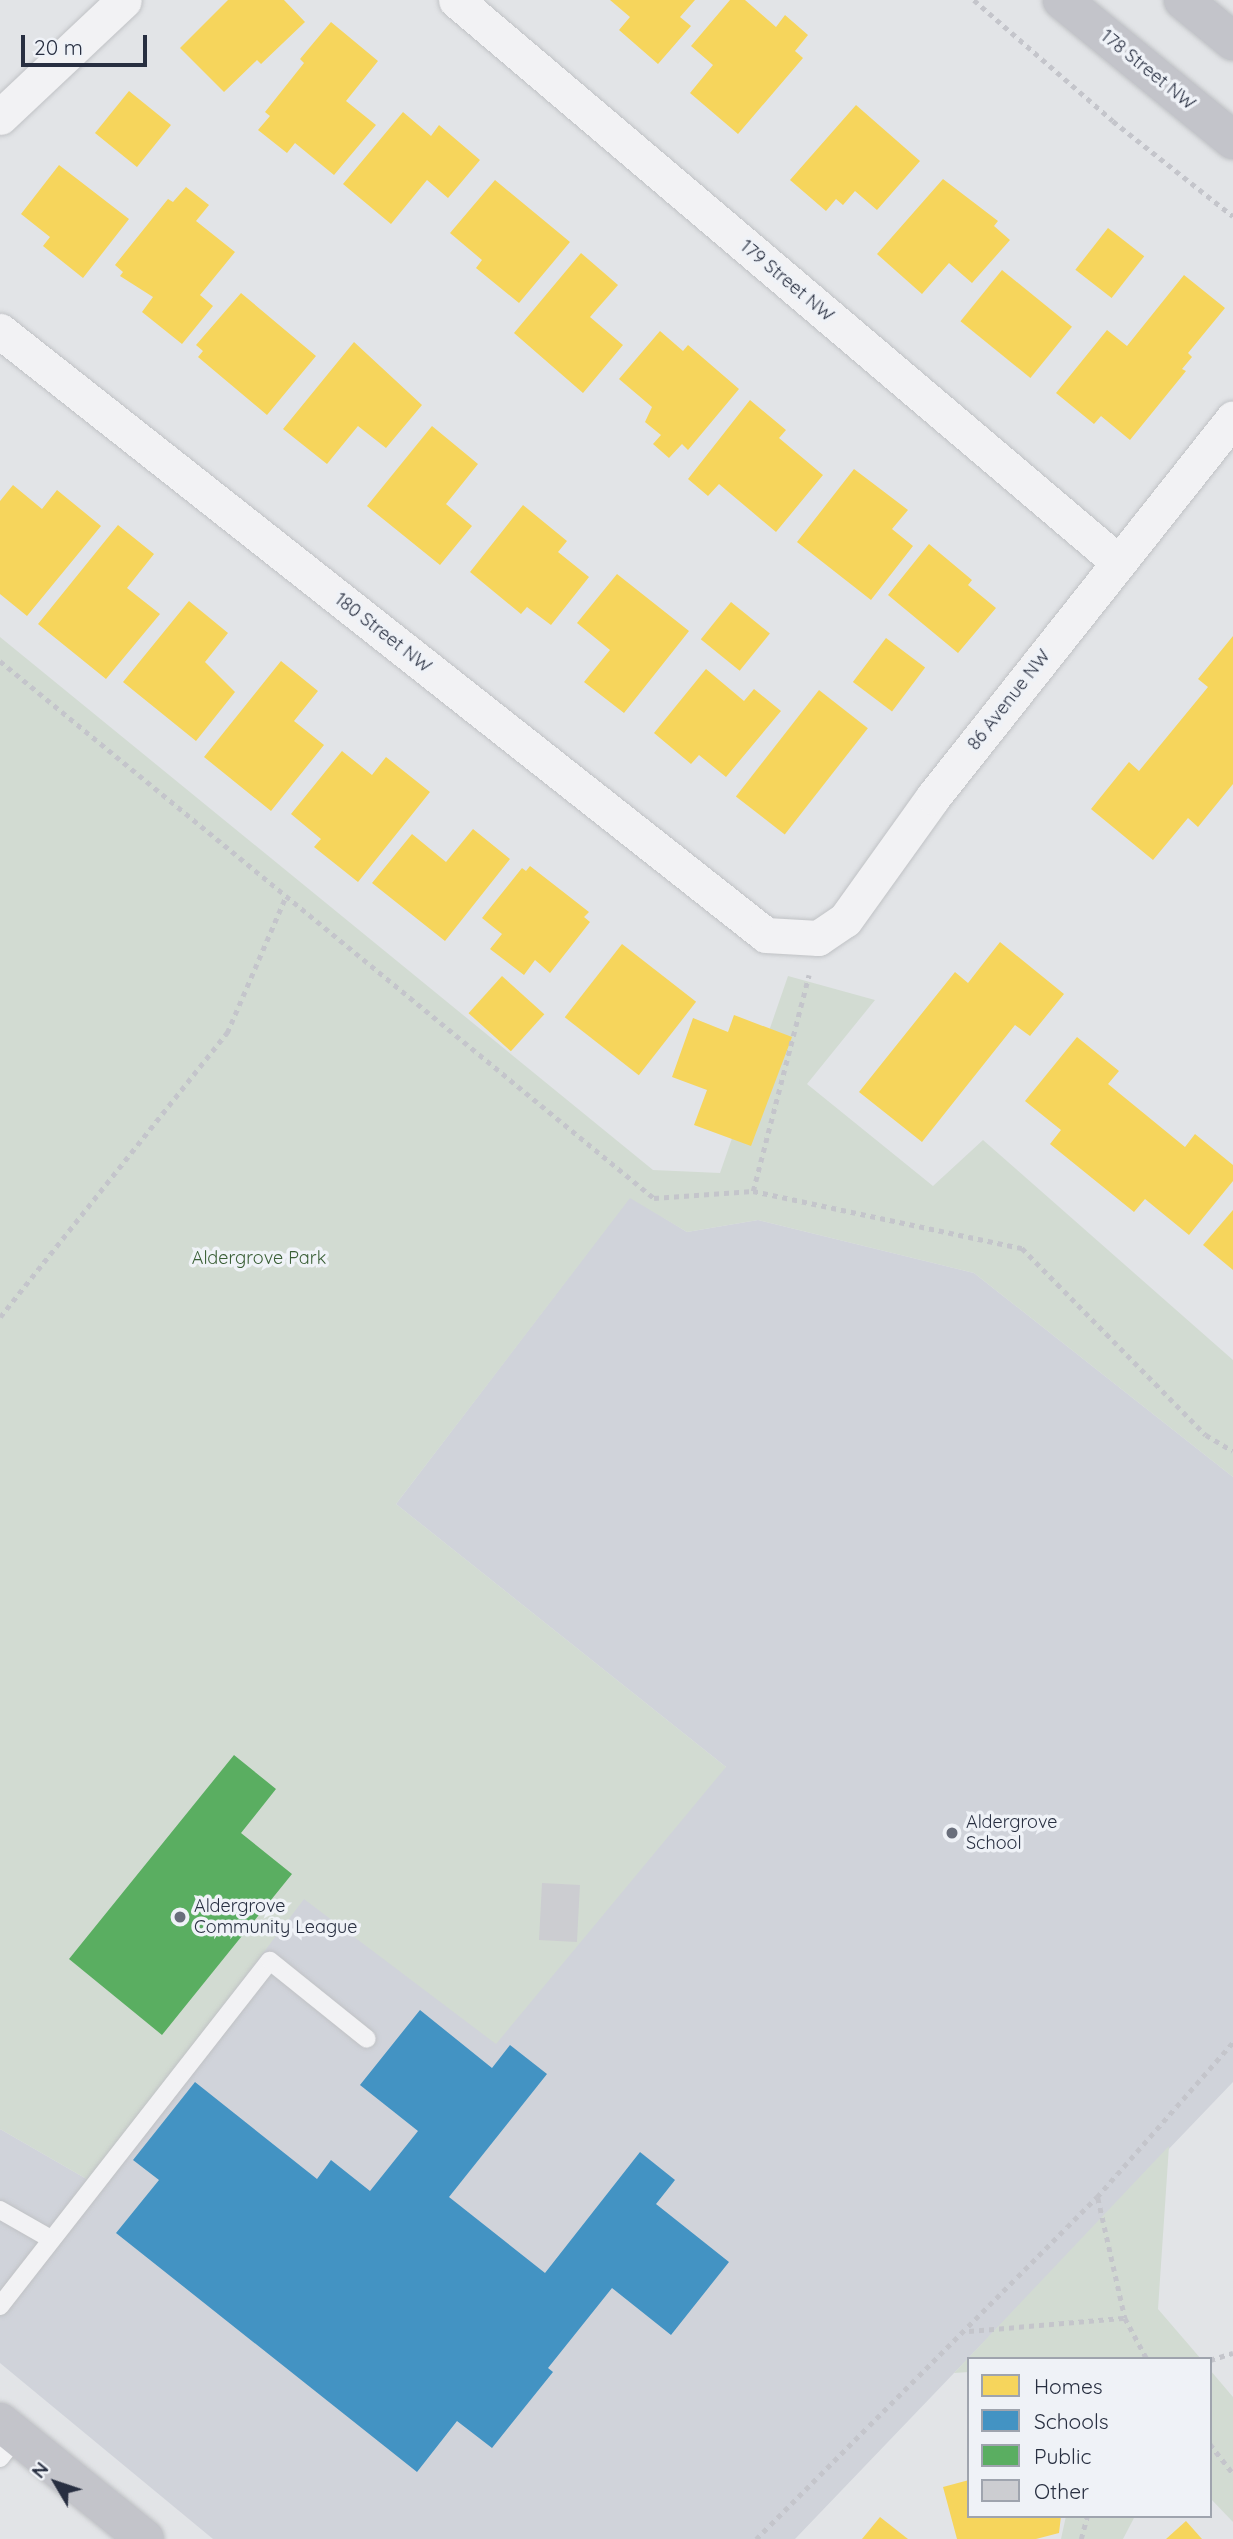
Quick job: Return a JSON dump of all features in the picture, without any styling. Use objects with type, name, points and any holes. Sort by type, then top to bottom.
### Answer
[{"type":"main road","name":"178 Street NW","points":[[1062,0],[1233,140]]},
{"type":"main road","points":[[1184,0],[1233,41]]},
{"type":"main road","points":[[6,2439],[145,2539]]},
{"type":"street","points":[[0,117],[124,0]]},
{"type":"street","name":"179 Street NW","points":[[456,0],[1117,561]]},
{"type":"street","name":"180 Street NW","points":[[0,331],[766,935],[818,938]]},
{"type":"street","name":"86 Avenue NW","points":[[818,938],[845,920],[933,797],[1117,561],[1233,419]]},
{"type":"lane","points":[[0,2305],[49,2238],[270,1961],[368,2039]]},
{"type":"lane","points":[[0,2210],[49,2238]]},
{"type":"path","points":[[974,0],[1113,121],[1233,216]]},
{"type":"path","points":[[0,661],[654,1198],[753,1191],[1022,1248],[1206,1435],[1233,1451]]},
{"type":"path","points":[[0,1317],[227,1033],[286,896]]},
{"type":"path","points":[[753,1191],[818,938]]},
{"type":"path","points":[[756,2539],[968,2331],[1097,2197],[1233,2042]]},
{"type":"path","points":[[1097,2197],[1125,2318],[1146,2357]]},
{"type":"path","points":[[968,2331],[1125,2318]]},
{"type":"path","points":[[1212,2359],[1233,2353]]},
{"type":"path","points":[[1212,2447],[1233,2473]]},
{"type":"path","points":[[1081,2539],[1086,2518]]},
{"type":"shaded area","name":"Aldergrove School","points":[[630,1197],[687,1232],[758,1220],[974,1273],[1233,1477],[1233,2082],[795,2539],[213,2539],[0,2363],[0,2129],[90,2181],[304,1898],[726,1767],[396,1504]]},
{"type":"green space","name":"Aldergrove Park","points":[[0,637],[653,1170],[720,1173],[788,976],[875,1000],[807,1084],[933,1186],[983,1140],[1233,1360],[1233,1477],[974,1273],[758,1220],[687,1232],[630,1198],[396,1504],[726,1767],[496,2044],[304,1899],[90,2181],[0,2129]]},
{"type":"green space","points":[[1169,2146],[1158,2309],[1199,2357],[969,2357]]},
{"type":"green space","points":[[967,2359],[967,2372],[954,2373]]},
{"type":"green space","points":[[1212,2372],[1233,2397],[1233,2522],[1212,2500]]},
{"type":"green space","points":[[1066,2518],[1134,2518],[1123,2539],[1061,2539]]},
{"type":"building: Homes","points":[[228,0],[284,0],[305,22],[261,64],[257,60],[224,92],[180,48]]},
{"type":"building: Homes","points":[[610,0],[695,0],[680,17],[691,26],[658,64],[619,30],[630,17]]},
{"type":"building: Homes","points":[[730,0],[745,0],[776,27],[785,15],[808,35],[795,51],[803,58],[738,134],[690,93],[713,65],[691,46]]},
{"type":"building: Homes","points":[[331,22],[378,61],[346,101],[376,125],[334,175],[295,143],[287,153],[258,130],[270,116],[265,112],[304,63],[300,59]]},
{"type":"building: Homes","points":[[129,91],[171,125],[137,167],[95,133]]},
{"type":"building: Homes","points":[[856,105],[920,161],[877,210],[855,191],[843,205],[836,199],[826,211],[790,180]]},
{"type":"building: Homes","points":[[403,112],[431,136],[439,125],[480,160],[448,198],[427,180],[391,224],[343,184]]},
{"type":"building: Homes","points":[[59,165],[129,219],[83,278],[43,246],[50,237],[21,214]]},
{"type":"building: Homes","points":[[943,179],[998,221],[994,226],[1010,240],[972,283],[949,263],[922,294],[877,254]]},
{"type":"building: Homes","points":[[495,180],[570,242],[519,303],[476,268],[482,260],[450,233]]},
{"type":"building: Homes","points":[[186,187],[209,205],[196,221],[235,252],[200,295],[213,306],[182,344],[142,312],[153,297],[120,276],[123,272],[115,265],[168,199],[173,202]]},
{"type":"building: Homes","points":[[1108,228],[1144,256],[1112,298],[1075,270]]},
{"type":"building: Homes","points":[[581,253],[618,285],[590,317],[623,345],[583,393],[514,333]]},
{"type":"building: Homes","points":[[1002,270],[1072,327],[1030,378],[960,321]]},
{"type":"building: Homes","points":[[1184,275],[1225,308],[1188,353],[1192,357],[1182,369],[1186,371],[1130,440],[1101,416],[1094,424],[1056,393],[1107,330],[1127,346]]},
{"type":"building: Homes","points":[[241,293],[316,356],[267,415],[198,357],[203,351],[196,345]]},
{"type":"building: Homes","points":[[660,331],[683,351],[688,345],[739,389],[688,450],[682,444],[669,458],[653,444],[661,435],[645,422],[652,407],[619,379]]},
{"type":"building: Homes","points":[[354,342],[422,405],[386,448],[358,426],[327,464],[283,429]]},
{"type":"building: Homes","points":[[750,400],[786,430],[779,438],[823,475],[776,532],[719,484],[708,496],[688,479]]},
{"type":"building: Homes","points":[[432,426],[478,464],[446,504],[472,526],[440,565],[367,506]]},
{"type":"building: Homes","points":[[854,469],[908,510],[892,529],[913,546],[871,600],[797,542]]},
{"type":"building: Homes","points":[[13,485],[42,509],[57,490],[101,526],[27,616],[0,594],[0,501]]},
{"type":"building: Homes","points":[[523,505],[567,541],[558,552],[589,577],[551,625],[527,607],[521,614],[470,572]]},
{"type":"building: Homes","points":[[118,525],[154,554],[127,588],[160,614],[106,679],[38,624]]},
{"type":"building: Homes","points":[[929,544],[972,580],[968,585],[996,608],[958,653],[888,595]]},
{"type":"building: Homes","points":[[617,574],[689,631],[624,713],[584,682],[610,650],[577,623]]},
{"type":"building: Homes","points":[[189,601],[228,633],[205,662],[235,692],[196,741],[123,682]]},
{"type":"building: Homes","points":[[731,602],[770,633],[740,671],[701,639]]},
{"type":"building: Homes","points":[[1233,636],[1233,784],[1198,827],[1188,818],[1153,860],[1091,809],[1129,762],[1139,771],[1208,687],[1198,679]]},
{"type":"building: Homes","points":[[886,638],[925,667],[892,711],[853,682]]},
{"type":"building: Homes","points":[[281,661],[318,691],[294,721],[324,745],[271,811],[204,757]]},
{"type":"building: Homes","points":[[706,669],[744,701],[754,689],[781,711],[726,777],[699,755],[691,764],[654,733]]},
{"type":"building: Homes","points":[[819,690],[868,728],[785,835],[736,796]]},
{"type":"building: Homes","points":[[342,751],[372,775],[386,757],[430,792],[358,882],[314,847],[321,839],[291,814]]},
{"type":"building: Homes","points":[[473,829],[510,859],[445,941],[372,883],[412,834],[446,862]]},
{"type":"building: Homes","points":[[530,866],[589,912],[584,917],[590,922],[550,973],[535,960],[524,975],[490,949],[502,934],[482,918],[522,868],[526,871]]},
{"type":"building: Homes","points":[[1000,942],[1064,994],[1030,1036],[1015,1025],[922,1142],[859,1092],[955,972],[968,983]]},
{"type":"building: Homes","points":[[622,944],[696,1002],[639,1075],[565,1017]]},
{"type":"building: Homes","points":[[502,976],[544,1014],[511,1051],[469,1013]]},
{"type":"building: Homes","points":[[734,1015],[792,1037],[751,1146],[694,1125],[707,1090],[672,1077],[693,1018],[728,1032]]},
{"type":"building: Homes","points":[[1077,1037],[1119,1071],[1108,1084],[1185,1147],[1195,1134],[1233,1165],[1233,1181],[1189,1235],[1145,1199],[1134,1212],[1050,1144],[1061,1130],[1025,1101]]},
{"type":"building: Homes","points":[[1233,1210],[1233,1270],[1203,1245]]},
{"type":"building: Homes","points":[[967,2481],[967,2518],[1061,2518],[1059,2533],[1036,2539],[957,2539],[943,2487]]},
{"type":"building: Homes","points":[[880,2517],[908,2539],[862,2539]]},
{"type":"building: Homes","points":[[1186,2521],[1202,2539],[1166,2539]]},
{"type":"building: Schools","points":[[420,2010],[492,2068],[510,2045],[547,2074],[449,2197],[545,2273],[640,2152],[675,2180],[656,2204],[729,2262],[671,2335],[612,2288],[548,2368],[553,2372],[492,2448],[457,2421],[417,2472],[116,2233],[159,2180],[133,2160],[195,2082],[317,2179],[331,2160],[370,2191],[418,2131],[360,2085]]},
{"type":"building: Public","name":"Aldergrove Community League","points":[[234,1755],[276,1789],[241,1833],[292,1874],[162,2035],[69,1959]]},
{"type":"building: Other","points":[[542,1883],[580,1885],[577,1942],[539,1940]]},
{"type":"place","name":"Aldergrove School","points":[[952,1833]]},
{"type":"place","name":"Aldergrove Community League","points":[[180,1917]]}]
